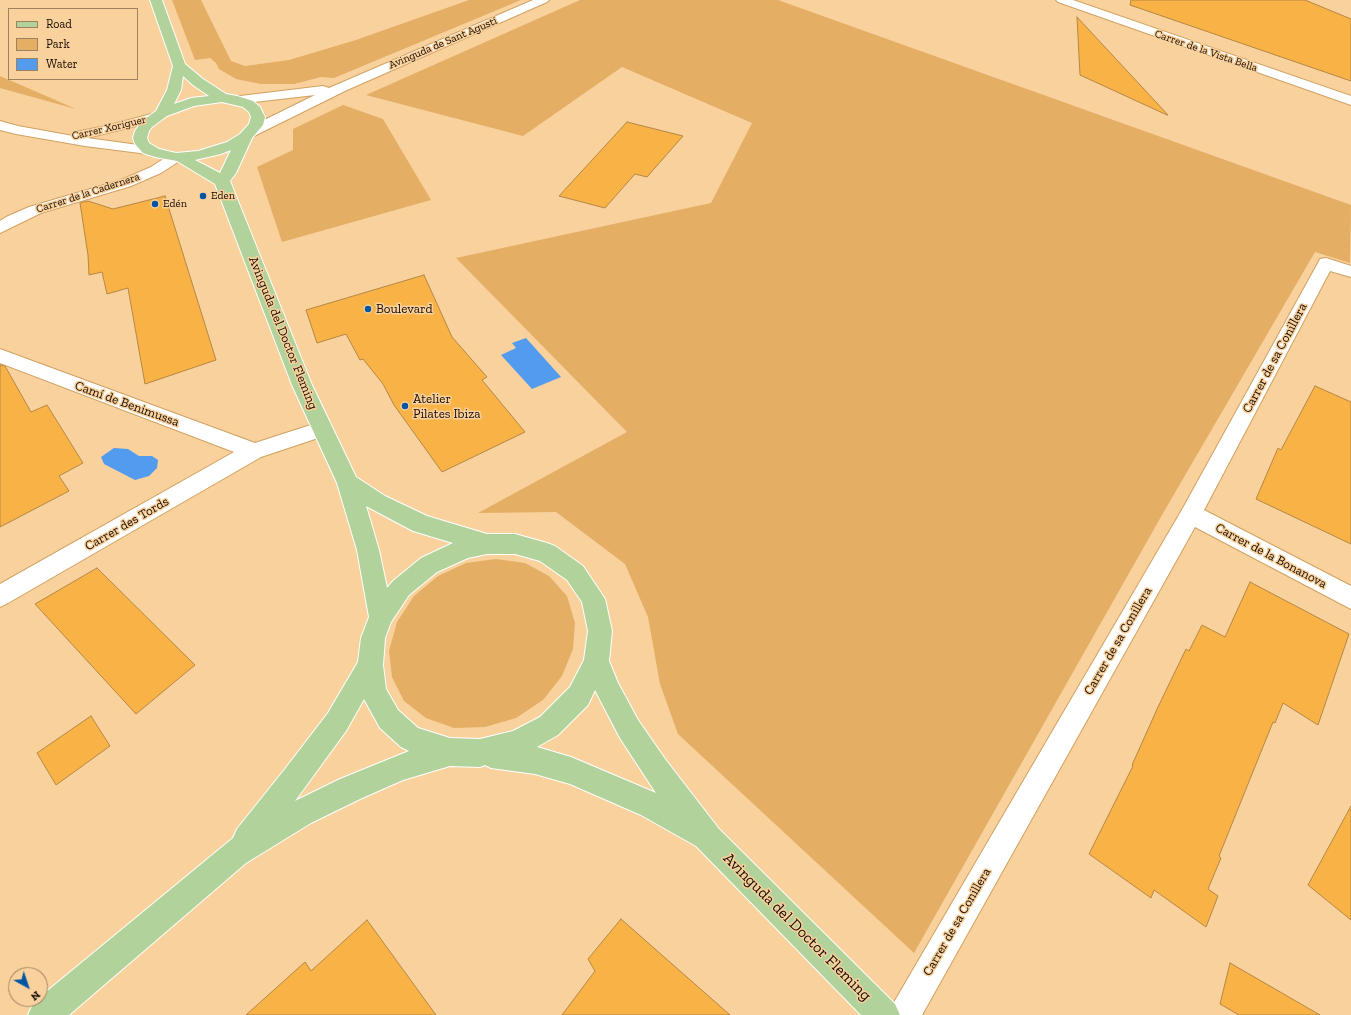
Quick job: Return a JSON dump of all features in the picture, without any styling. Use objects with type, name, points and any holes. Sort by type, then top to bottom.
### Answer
[{"type":"main road","points":[[156,0],[179,66],[198,82],[222,98]]},
{"type":"main road","points":[[158,115],[174,90],[179,66]]},
{"type":"main road","points":[[222,98],[237,100],[248,104],[255,110],[258,117],[256,125],[247,135],[232,145],[216,151],[198,155],[178,157],[155,153],[148,150],[142,144],[140,138],[142,131],[147,124],[158,115],[191,102],[222,98]]},
{"type":"main road","points":[[178,157],[222,181],[228,173],[247,135]]},
{"type":"main road","name":"Avinguda del Doctor Fleming","points":[[222,181],[302,385],[348,482],[368,550],[381,617]]},
{"type":"main road","points":[[348,482],[377,502],[421,524],[487,544]]},
{"type":"main road","points":[[487,544],[515,544],[547,553],[575,572],[593,599],[600,632],[596,661],[579,696],[549,726],[517,743],[480,753],[450,752],[410,738],[389,719],[374,692],[370,665],[373,638],[381,617],[401,588],[429,565],[464,549],[487,544]]},
{"type":"main road","name":"Avinguda del Doctor Fleming","points":[[596,661],[608,691],[629,729],[655,769],[709,839],[884,1015]]},
{"type":"main road","points":[[236,853],[295,780],[337,722],[370,665]]},
{"type":"main road","points":[[44,1015],[236,853],[301,813],[350,789],[401,767],[450,752]]},
{"type":"main road","name":"Avinguda del Doctor Fleming","points":[[480,753],[535,760],[571,771],[651,804],[709,839]]},
{"type":"street","name":"Avinguda de Sant Agustí","points":[[247,135],[342,87],[544,0]]},
{"type":"street","name":"Carrer de la Vista Bella","points":[[1072,1],[1351,101]]},
{"type":"street","name":"Avinguda de Sant Agustí","points":[[237,100],[282,96],[342,87]]},
{"type":"street","name":"Carrer Xoriguer","points":[[63,138],[107,130],[158,115]]},
{"type":"street","name":"Carrer Xoriguer","points":[[0,125],[16,130],[85,142],[148,150]]},
{"type":"street","name":"Carrer de la Cadernera","points":[[0,228],[12,220],[35,210],[126,184],[156,170],[178,157]]},
{"type":"street","name":"Carrer de sa Conillera","points":[[904,1015],[1191,514],[1326,263],[1351,272]]},
{"type":"street","name":"Camí de Benimussa","points":[[0,356],[254,451]]},
{"type":"street","name":"Carrer des Tords","points":[[0,596],[254,451],[323,428]]},
{"type":"street","name":"Carrer de la Bonanova","points":[[1191,514],[1351,598]]},
{"type":"green space","points":[[172,0],[201,0],[231,61],[245,66],[289,60],[356,40],[469,0],[521,0],[334,78],[321,77],[294,84],[261,84],[236,79],[219,69],[216,63],[210,58],[195,60]]},
{"type":"green space","points":[[580,0],[778,0],[1351,205],[1350,263],[1315,252],[1162,515],[914,953],[678,734],[660,684],[648,617],[625,564],[556,512],[478,513],[627,432],[456,258],[711,203],[752,123],[622,67],[523,136],[366,95]]},
{"type":"green space","points":[[0,76],[76,109],[0,88]]},
{"type":"green space","points":[[343,105],[383,119],[431,200],[282,242],[257,167],[293,150],[293,129]]},
{"type":"green space","points":[[496,559],[525,563],[549,576],[567,596],[575,623],[573,649],[562,676],[543,700],[516,718],[485,727],[454,728],[426,718],[404,701],[392,677],[389,651],[397,622],[414,596],[438,576],[466,563]]},
{"type":"water","points":[[526,338],[561,377],[532,389],[501,355],[516,348],[512,343]]},
{"type":"water","points":[[114,448],[128,449],[139,456],[152,456],[158,460],[157,468],[149,476],[135,480],[104,464],[101,457]]},
{"type":"building","points":[[1131,0],[1305,0],[1351,19],[1351,81],[1130,5]]},
{"type":"building","points":[[1077,17],[1168,115],[1080,75]]},
{"type":"building","points":[[627,122],[683,136],[647,177],[635,174],[605,208],[559,196]]},
{"type":"building","points":[[165,196],[216,360],[145,384],[128,288],[107,294],[102,272],[89,275],[88,255],[80,203],[88,201],[113,209]]},
{"type":"building","points":[[424,275],[452,337],[487,377],[482,380],[525,432],[442,472],[394,405],[383,384],[363,359],[360,360],[346,334],[317,343],[306,310]]},
{"type":"building","points":[[0,365],[5,366],[31,412],[47,405],[83,463],[59,476],[69,491],[0,527]]},
{"type":"building","points":[[1315,386],[1351,402],[1351,544],[1256,499],[1278,448],[1281,450]]},
{"type":"building","points":[[97,568],[195,665],[136,714],[35,604]]},
{"type":"building","points":[[1250,582],[1349,634],[1318,725],[1283,703],[1275,723],[1273,722],[1219,856],[1221,858],[1208,889],[1218,896],[1206,927],[1154,890],[1151,898],[1089,854],[1133,766],[1132,765],[1158,707],[1186,649],[1189,651],[1202,625],[1225,637]]},
{"type":"building","points":[[91,716],[110,746],[56,785],[37,753]]},
{"type":"building","points":[[1351,806],[1351,920],[1308,885]]},
{"type":"building","points":[[621,919],[730,1015],[562,1015],[595,971],[588,959]]},
{"type":"building","points":[[367,920],[436,1015],[246,1015],[305,962],[311,971]]},
{"type":"building","points":[[1230,963],[1320,1015],[1239,1015],[1220,1004]]},
{"type":"place","name":"Eden","points":[[203,196]]},
{"type":"place","name":"Edén","points":[[155,204]]},
{"type":"place","name":"Boulevard","points":[[368,309]]},
{"type":"place","name":"Atelier Pilates Ibiza","points":[[405,406]]}]
